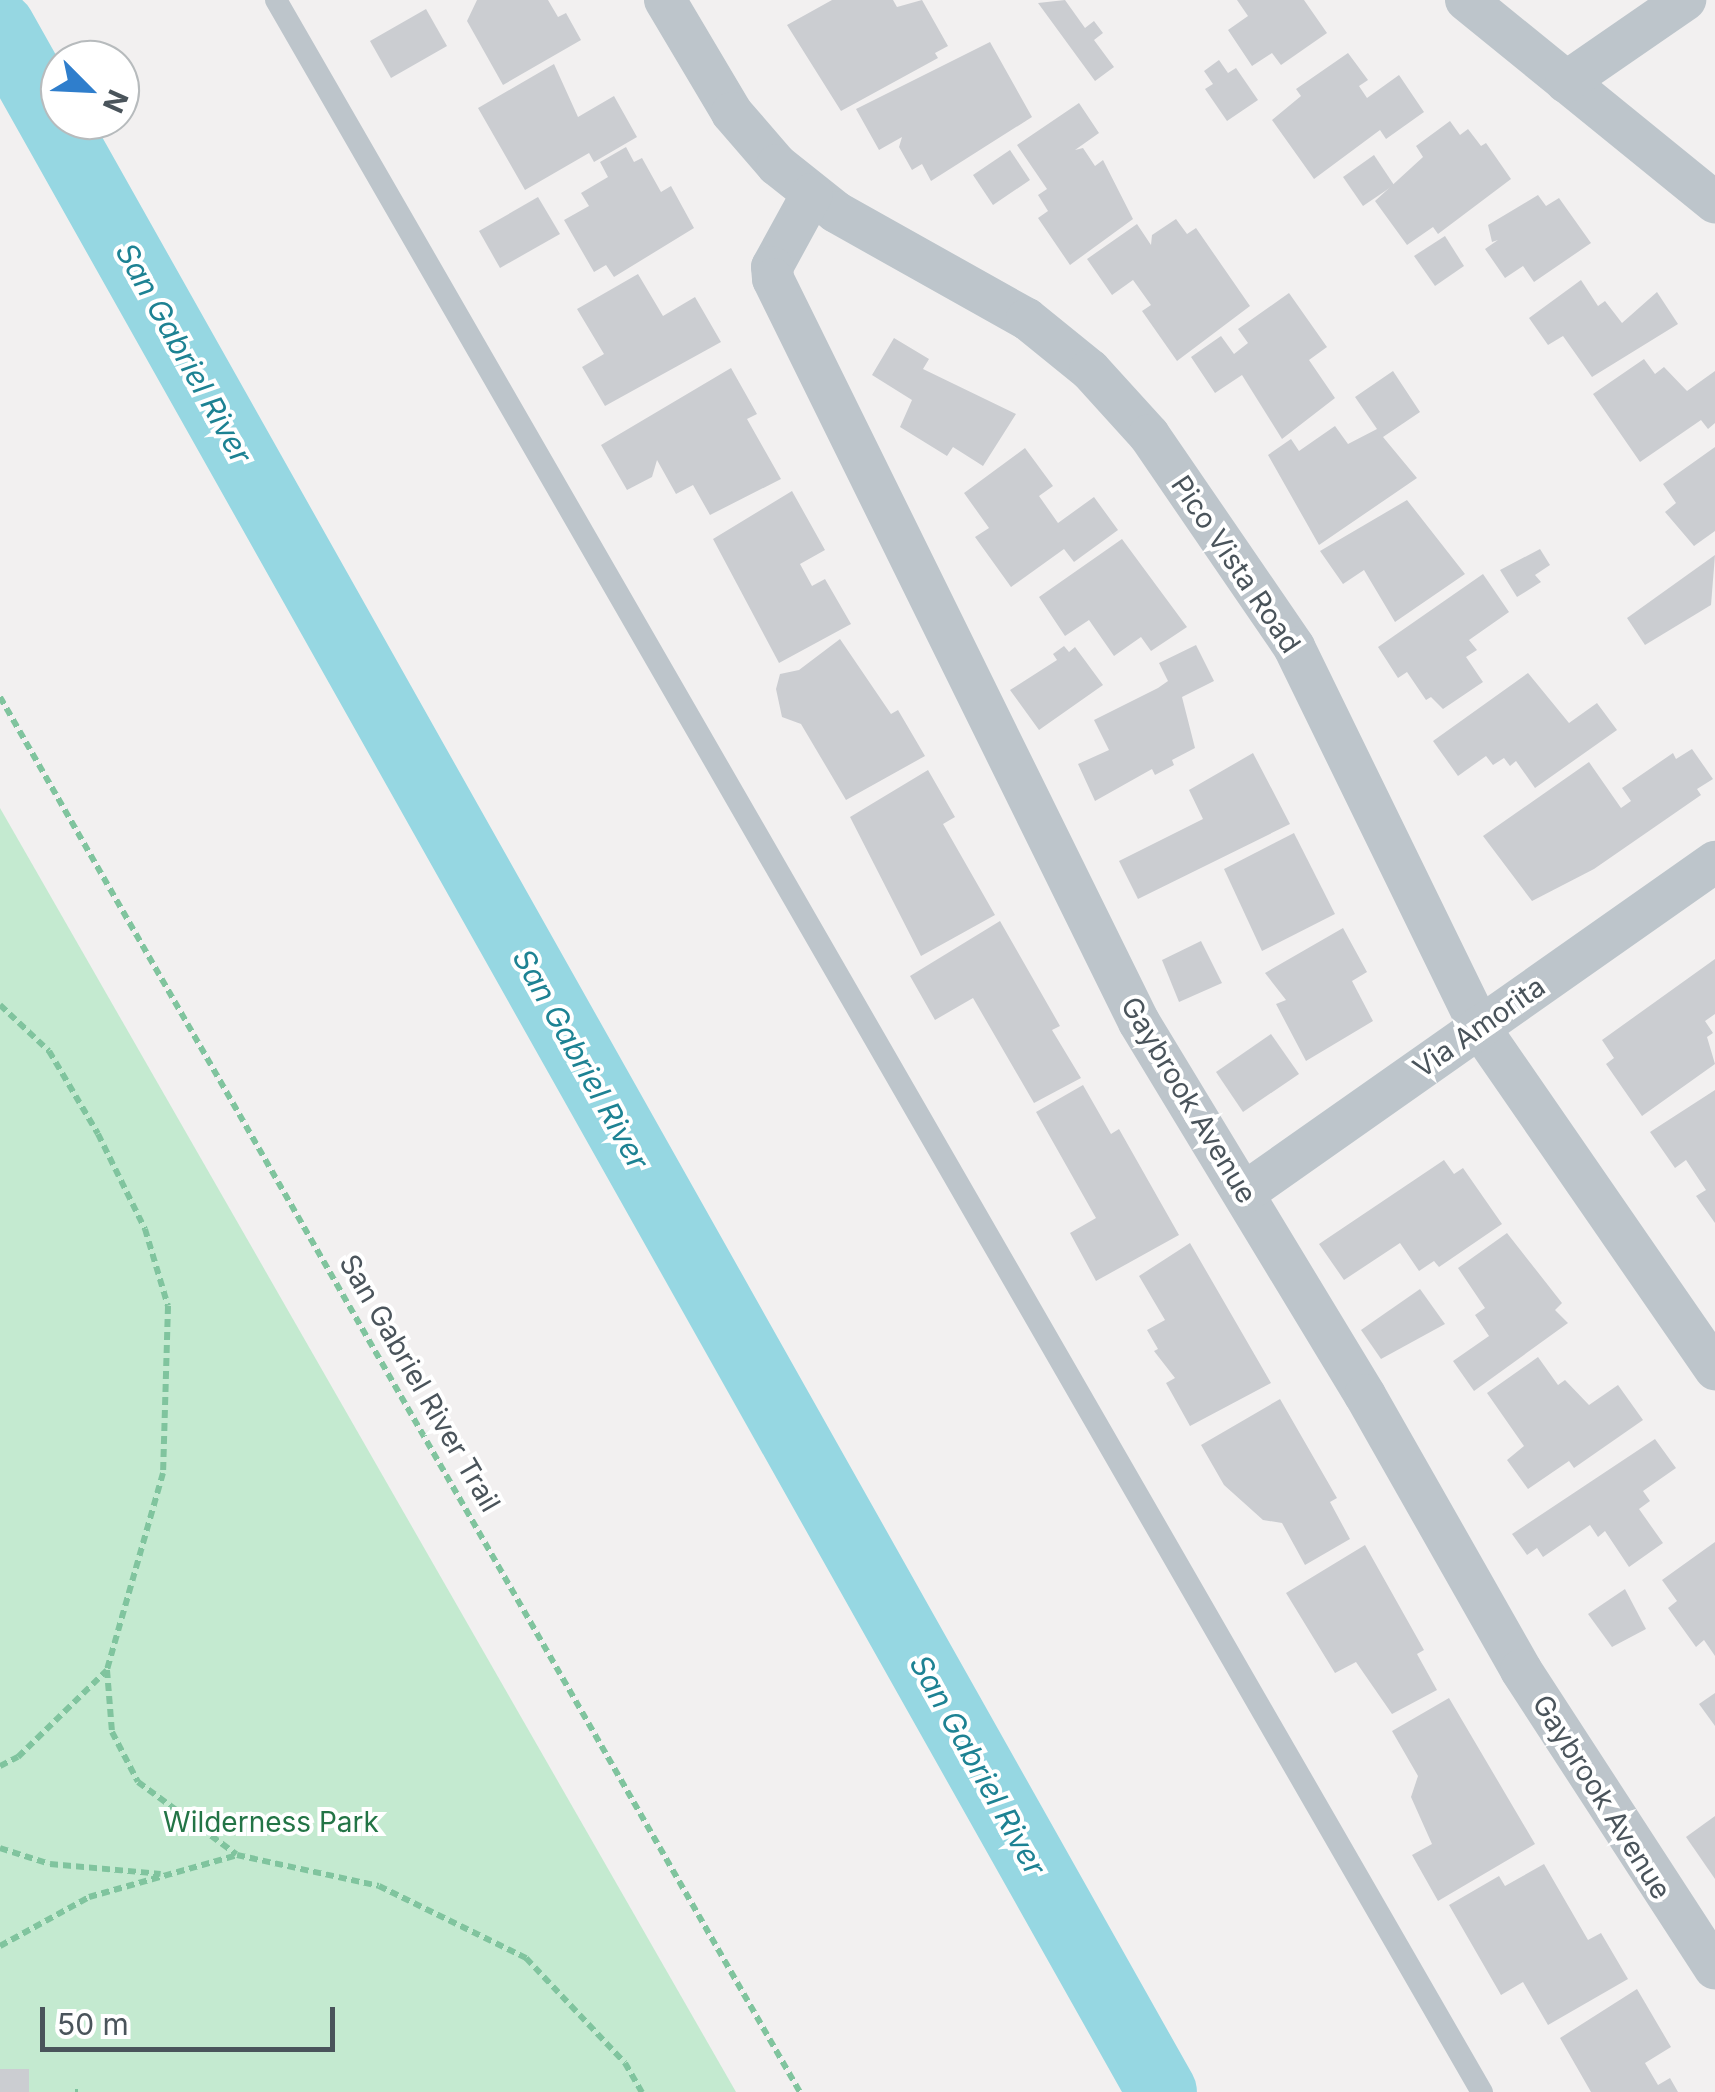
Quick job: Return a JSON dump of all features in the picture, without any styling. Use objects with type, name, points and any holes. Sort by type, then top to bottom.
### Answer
[{"type":"street","name":"Pico Vista Road","points":[[665,0],[746,133],[812,194],[1026,319],[1101,380],[1149,435],[1294,647],[1479,1028],[1715,1368]]},
{"type":"street","points":[[1466,0],[1715,202]]},
{"type":"street","points":[[1566,82],[1685,0]]},
{"type":"street","name":"Gaybrook Avenue","points":[[812,194],[785,240],[772,279],[1139,1022],[1244,1193],[1521,1670],[1715,1970]]},
{"type":"street","name":"Via Amorita","points":[[1244,1193],[1715,862]]},
{"type":"lane","points":[[276,0],[1482,2092]]},
{"type":"path","name":"San Gabriel River Trail","points":[[0,696],[800,2092]]},
{"type":"path","points":[[0,1005],[49,1052],[98,1134],[145,1228],[168,1306],[164,1474],[107,1670],[112,1732],[138,1782],[237,1854],[379,1886],[526,1958],[625,2063],[642,2092]]},
{"type":"path","points":[[0,1766],[18,1758],[107,1670]]},
{"type":"path","points":[[0,1848],[50,1864],[166,1874]]},
{"type":"path","points":[[0,1946],[90,1897],[237,1854]]},
{"type":"green space","name":"Wilderness Park","points":[[0,808],[736,2092],[0,2092]]},
{"type":"building","points":[[477,0],[548,0],[558,17],[566,13],[581,40],[503,85],[467,21]]},
{"type":"building","points":[[832,0],[893,0],[897,7],[922,0],[948,46],[935,53],[938,58],[841,111],[787,25]]},
{"type":"building","points":[[1065,0],[1085,28],[1094,21],[1103,33],[1094,40],[1114,67],[1095,81],[1038,3]]},
{"type":"building","points":[[1237,0],[1304,0],[1327,33],[1281,65],[1272,53],[1252,66],[1228,30],[1248,16]]},
{"type":"building","points":[[426,9],[447,46],[391,78],[370,41]]},
{"type":"building","points":[[990,42],[1032,117],[931,181],[922,164],[912,170],[899,147],[902,137],[879,150],[856,109]]},
{"type":"building","points":[[1348,53],[1368,80],[1359,86],[1367,98],[1399,75],[1424,112],[1386,139],[1380,130],[1314,179],[1272,120],[1301,96],[1296,89]]},
{"type":"building","points":[[1219,60],[1228,73],[1236,68],[1258,100],[1227,121],[1205,89],[1213,84],[1204,71]]},
{"type":"building","points":[[554,64],[578,117],[614,96],[637,137],[594,162],[589,153],[525,190],[478,108]]},
{"type":"building","points":[[1079,103],[1099,133],[1075,150],[1083,148],[1095,166],[1103,160],[1133,219],[1070,265],[1038,218],[1048,211],[1038,195],[1047,189],[1017,145]]},
{"type":"building","points":[[1450,121],[1460,135],[1468,129],[1481,146],[1486,143],[1511,179],[1438,234],[1433,227],[1407,245],[1375,201],[1423,157],[1416,146]]},
{"type":"building","points":[[626,147],[634,162],[642,158],[661,192],[671,186],[694,228],[614,277],[606,265],[594,272],[564,220],[589,206],[581,193],[608,177],[600,162]]},
{"type":"building","points":[[1010,150],[1030,180],[993,205],[973,175]]},
{"type":"building","points":[[1374,155],[1394,185],[1363,206],[1343,177]]},
{"type":"building","points":[[1538,195],[1546,206],[1559,198],[1591,243],[1534,282],[1523,266],[1505,278],[1485,249],[1498,240],[1492,242],[1488,225]]},
{"type":"building","points":[[538,197],[560,234],[500,268],[479,231]]},
{"type":"building","points":[[1176,219],[1187,234],[1196,228],[1250,306],[1177,361],[1142,311],[1151,305],[1133,280],[1112,295],[1087,259],[1137,224],[1151,245],[1152,235]]},
{"type":"building","points":[[1445,236],[1464,266],[1435,286],[1414,256]]},
{"type":"building","points":[[638,274],[663,316],[695,297],[721,342],[605,406],[582,367],[604,354],[577,309]]},
{"type":"building","points":[[1581,280],[1598,306],[1605,301],[1622,323],[1657,292],[1678,324],[1592,377],[1563,336],[1548,345],[1529,318]]},
{"type":"building","points":[[1289,293],[1327,347],[1309,360],[1335,398],[1282,439],[1242,375],[1215,393],[1191,357],[1221,336],[1234,354],[1248,343],[1238,329]]},
{"type":"building","points":[[894,338],[929,359],[923,369],[1016,414],[983,466],[953,447],[947,456],[900,427],[912,400],[872,375]]},
{"type":"building","points":[[1644,359],[1655,374],[1664,367],[1687,391],[1715,371],[1715,423],[1708,429],[1701,420],[1640,462],[1593,394]]},
{"type":"building","points":[[731,368],[757,414],[747,419],[781,479],[710,515],[693,485],[676,494],[657,460],[652,477],[627,490],[601,445]]},
{"type":"building","points":[[1393,371],[1420,412],[1383,437],[1417,478],[1319,545],[1268,455],[1291,439],[1299,451],[1335,426],[1348,444],[1377,429],[1355,397]]},
{"type":"building","points":[[1715,447],[1715,531],[1694,546],[1665,512],[1676,503],[1663,484]]},
{"type":"building","points":[[1025,448],[1053,486],[1039,496],[1058,523],[1094,497],[1118,530],[1074,562],[1064,549],[1011,587],[975,537],[989,528],[964,493]]},
{"type":"building","points":[[792,491],[825,550],[800,564],[812,586],[825,579],[851,624],[779,663],[713,539]]},
{"type":"building","points":[[1407,500],[1465,574],[1395,622],[1364,570],[1343,584],[1320,551]]},
{"type":"building","points":[[1122,539],[1187,627],[1151,651],[1141,637],[1114,656],[1089,620],[1065,636],[1039,597]]},
{"type":"building","points":[[1540,549],[1550,565],[1535,575],[1541,582],[1517,597],[1500,570]]},
{"type":"building","points":[[1715,555],[1711,605],[1645,645],[1627,618]]},
{"type":"building","points":[[1483,574],[1509,612],[1469,640],[1477,650],[1466,657],[1483,682],[1443,709],[1431,697],[1426,700],[1407,672],[1398,678],[1378,647]]},
{"type":"building","points":[[840,639],[891,714],[898,710],[925,756],[846,800],[801,724],[782,717],[776,689],[780,674],[799,670]]},
{"type":"building","points":[[1196,645],[1214,681],[1182,697],[1195,748],[1172,760],[1174,765],[1155,775],[1152,769],[1095,801],[1078,764],[1109,750],[1094,720],[1168,681],[1159,663]]},
{"type":"building","points":[[1064,646],[1069,652],[1075,647],[1103,685],[1039,730],[1010,690],[1057,660],[1053,654]]},
{"type":"building","points":[[1528,673],[1569,723],[1597,703],[1617,730],[1535,788],[1516,761],[1510,766],[1504,758],[1493,765],[1486,756],[1458,776],[1433,741]]},
{"type":"building","points":[[1692,749],[1713,779],[1697,789],[1701,795],[1594,869],[1532,901],[1483,836],[1589,762],[1621,808],[1631,801],[1622,788],[1673,753],[1676,759]]},
{"type":"building","points":[[1253,753],[1290,824],[1138,899],[1119,861],[1203,819],[1189,790]]},
{"type":"building","points":[[928,770],[955,817],[943,824],[995,915],[921,956],[850,817]]},
{"type":"building","points":[[1294,833],[1335,914],[1262,951],[1224,869]]},
{"type":"building","points":[[1000,921],[1060,1026],[1052,1030],[1081,1078],[1034,1103],[973,998],[935,1020],[910,976]]},
{"type":"building","points":[[1343,928],[1367,972],[1352,981],[1373,1021],[1306,1061],[1276,1004],[1286,1000],[1265,973]]},
{"type":"building","points":[[1201,941],[1222,983],[1179,1002],[1162,960]]},
{"type":"building","points":[[1715,959],[1715,1014],[1705,1021],[1713,1033],[1707,1037],[1715,1064],[1642,1116],[1606,1064],[1614,1058],[1602,1040]]},
{"type":"building","points":[[1271,1034],[1299,1074],[1243,1112],[1216,1072]]},
{"type":"building","points":[[1083,1085],[1111,1134],[1119,1129],[1179,1235],[1096,1281],[1070,1233],[1096,1218],[1036,1112]]},
{"type":"building","points":[[1715,1090],[1715,1223],[1696,1196],[1706,1190],[1686,1160],[1675,1168],[1650,1132]]},
{"type":"building","points":[[1444,1160],[1454,1174],[1463,1168],[1502,1224],[1439,1267],[1434,1261],[1419,1271],[1400,1243],[1344,1280],[1319,1244]]},
{"type":"building","points":[[1507,1233],[1562,1303],[1555,1310],[1568,1323],[1474,1391],[1453,1361],[1489,1336],[1475,1315],[1485,1308],[1458,1268]]},
{"type":"building","points":[[1190,1243],[1271,1383],[1190,1426],[1166,1383],[1175,1378],[1154,1351],[1158,1349],[1147,1330],[1165,1320],[1139,1276]]},
{"type":"building","points":[[1420,1289],[1445,1324],[1381,1359],[1361,1330]]},
{"type":"building","points":[[1538,1357],[1558,1385],[1565,1380],[1589,1405],[1618,1385],[1643,1420],[1574,1468],[1569,1461],[1528,1489],[1507,1460],[1524,1446],[1487,1393]]},
{"type":"building","points":[[1280,1399],[1337,1498],[1330,1502],[1350,1539],[1305,1565],[1282,1523],[1263,1520],[1224,1485],[1201,1445]]},
{"type":"building","points":[[1655,1439],[1676,1468],[1643,1491],[1650,1501],[1639,1509],[1663,1543],[1629,1567],[1605,1531],[1598,1537],[1590,1525],[1543,1557],[1537,1548],[1527,1555],[1512,1534]]},
{"type":"building","points":[[1715,1542],[1715,1656],[1704,1640],[1696,1647],[1668,1608],[1677,1601],[1662,1580]]},
{"type":"building","points":[[1365,1545],[1424,1650],[1417,1654],[1437,1690],[1392,1714],[1356,1662],[1335,1673],[1286,1593]]},
{"type":"building","points":[[1625,1589],[1646,1629],[1612,1647],[1588,1614]]},
{"type":"building","points":[[1715,1693],[1715,1726],[1699,1704]]},
{"type":"building","points":[[1449,1698],[1535,1844],[1438,1901],[1412,1855],[1432,1844],[1411,1797],[1418,1776],[1392,1731]]},
{"type":"building","points":[[1715,1816],[1715,1879],[1686,1837]]},
{"type":"building","points":[[1544,1864],[1588,1940],[1601,1933],[1628,1979],[1548,2025],[1523,1982],[1501,1995],[1449,1905],[1499,1876],[1505,1886]]},
{"type":"building","points":[[1637,1989],[1671,2047],[1645,2063],[1658,2085],[1670,2078],[1678,2092],[1591,2092],[1560,2038]]},
{"type":"building","points":[[0,2069],[29,2069],[29,2092],[0,2092]]},
{"type":"waterway","name":"San Gabriel River","points":[[0,27],[1162,2092]]}]
